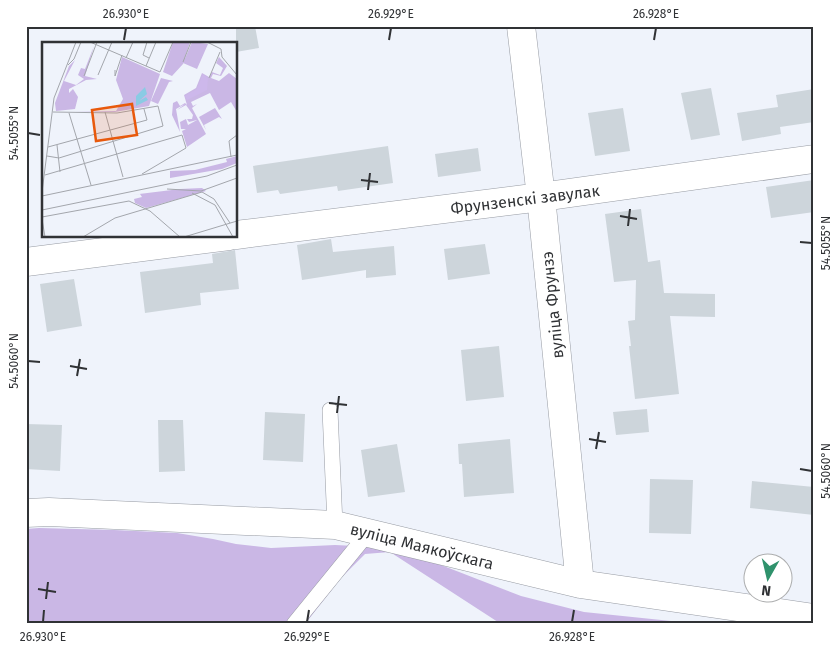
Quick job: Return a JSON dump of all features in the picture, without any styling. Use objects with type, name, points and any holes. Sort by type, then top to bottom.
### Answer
[{"type":"street","name":"вуліца Фрунзэ","points":[[521,26],[541,197],[580,584]]},
{"type":"street","name":"Фрунзенскі завулак","points":[[238,235],[541,197],[814,159]]},
{"type":"street","points":[[26,262],[213,238]]},
{"type":"street","name":"вуліца Маякоўскага","points":[[26,513],[49,512],[335,525],[580,584],[814,618]]},
{"type":"lane","points":[[330,410],[335,525]]},
{"type":"lane","points":[[294,624],[368,533]]},
{"type":"shaded area","points":[[26,529],[177,533],[236,544],[271,548],[335,545],[376,547],[423,558],[521,596],[584,612],[700,624],[501,624],[390,552],[365,554],[341,578],[305,624],[26,624]]},
{"type":"building","points":[[236,26],[255,26],[259,48],[238,52],[238,42],[236,42]]},
{"type":"building","points":[[711,88],[720,135],[691,140],[681,93]]},
{"type":"building","points":[[814,89],[814,122],[780,127],[781,134],[742,141],[737,113],[778,107],[776,95]]},
{"type":"building","points":[[623,108],[630,151],[595,156],[588,113]]},
{"type":"building","points":[[388,146],[393,183],[338,191],[337,186],[280,194],[278,190],[257,193],[253,166]]},
{"type":"building","points":[[478,148],[481,171],[438,177],[435,154]]},
{"type":"building","points":[[814,180],[814,212],[771,218],[766,187]]},
{"type":"building","points":[[641,209],[648,262],[660,260],[664,293],[715,294],[715,317],[670,316],[679,394],[635,399],[628,321],[635,320],[636,280],[614,282],[605,214]]},
{"type":"building","points":[[331,239],[333,252],[394,246],[396,275],[366,278],[366,270],[302,280],[297,245]]},
{"type":"building","points":[[485,244],[490,274],[448,280],[444,249]]},
{"type":"building","points":[[235,250],[239,289],[200,293],[201,305],[145,313],[140,272],[213,263],[212,254]]},
{"type":"building","points":[[74,279],[82,326],[47,332],[40,284]]},
{"type":"building","points":[[499,346],[504,397],[466,401],[461,350]]},
{"type":"building","points":[[647,409],[649,432],[616,435],[613,412]]},
{"type":"building","points":[[265,412],[305,414],[303,462],[263,460]]},
{"type":"building","points":[[158,420],[183,420],[185,471],[159,472]]},
{"type":"building","points":[[26,424],[62,425],[60,471],[26,469]]},
{"type":"building","points":[[510,439],[514,493],[464,497],[462,464],[459,464],[458,444]]},
{"type":"building","points":[[397,444],[405,492],[368,497],[361,450]]},
{"type":"building","points":[[650,479],[693,480],[691,534],[649,533]]},
{"type":"building","points":[[752,481],[814,487],[814,515],[750,508]]}]
